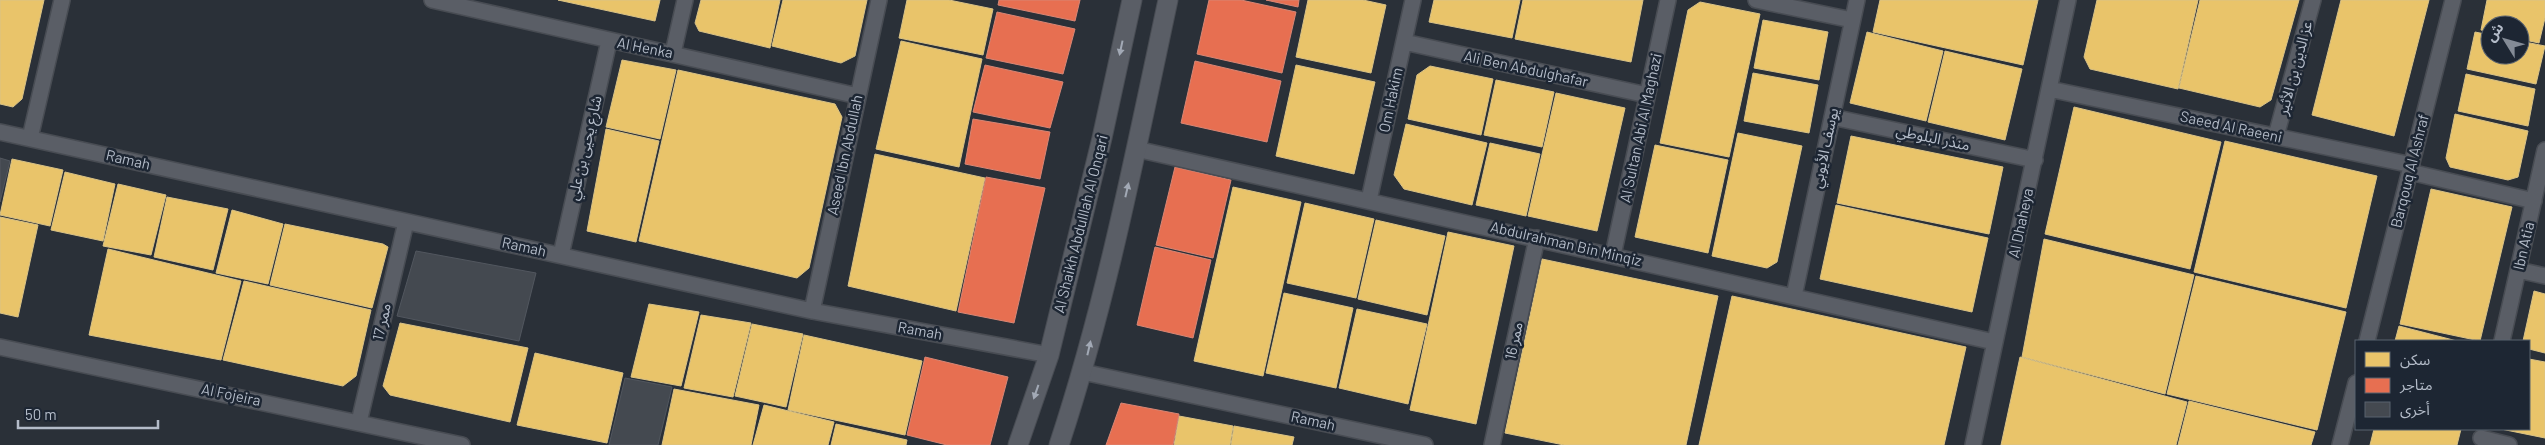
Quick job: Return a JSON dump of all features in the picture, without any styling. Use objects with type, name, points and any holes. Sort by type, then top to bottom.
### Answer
[{"type":"street","points":[[30,138],[62,0]]},
{"type":"street","name":"Al Henka","points":[[432,0],[474,5],[609,41],[673,53],[858,96]]},
{"type":"street","points":[[673,53],[685,0]]},
{"type":"street","name":"Aseed Ibn Abdullah","points":[[812,311],[880,0]]},
{"type":"street","name":"Al Shaikh Abdulllah Al Onqari","points":[[1018,445],[1049,355],[1102,138],[1132,0]]},
{"type":"street","points":[[1059,445],[1083,372],[1136,149],[1168,0]]},
{"type":"street","name":"Om Hakim","points":[[1369,200],[1413,0]]},
{"type":"street","name":"Al Sultan Abi Al Maghazi","points":[[1613,255],[1668,0]]},
{"type":"street","points":[[1756,0],[1852,20]]},
{"type":"street","name":"يوسف الأيوبي","points":[[1794,296],[1857,0]]},
{"type":"street","name":"Al Dhaheya","points":[[1973,445],[2068,0]]},
{"type":"street","name":"عز الدين بن الأثير","points":[[2276,136],[2313,0]]},
{"type":"street","name":"Barqouq Al Ashraf","points":[[2367,340],[2453,0]]},
{"type":"street","name":"شارع يحيى بن علي","points":[[561,255],[609,41]]},
{"type":"street","name":"Ali Ben Abdulghafar","points":[[1404,42],[1648,95]]},
{"type":"street","name":"Saeed Al Raeeni","points":[[2050,89],[2276,136],[2534,200]]},
{"type":"street","name":"منذر البلوطي","points":[[1832,117],[2035,160]]},
{"type":"street","name":"Ramah","points":[[0,132],[812,311],[1049,355]]},
{"type":"street","name":"Abdulrahman Bin Minqiz","points":[[1136,149],[1994,342]]},
{"type":"street","name":"Ibn Atia","points":[[2502,340],[2545,150]]},
{"type":"street","name":"ممر 17","points":[[359,422],[406,222]]},
{"type":"street","name":"ممر 16","points":[[1492,445],[1537,238]]},
{"type":"street","points":[[2518,270],[2545,276]]},
{"type":"street","name":"Al Fojeira","points":[[0,347],[359,422],[413,439],[462,445]]},
{"type":"street","name":"Ramah","points":[[1083,372],[1425,445]]},
{"type":"street","points":[[2340,445],[2355,387]]},
{"type":"street","points":[[2481,437],[2509,445]]},
{"type":"building: سكن","points":[[0,0],[44,0],[22,99],[13,107],[0,104]]},
{"type":"building: سكن","points":[[558,0],[660,0],[655,21]]},
{"type":"building: سكن","points":[[701,0],[780,0],[770,48],[699,31],[695,23]]},
{"type":"building: سكن","points":[[783,0],[867,0],[855,56],[841,63],[772,46]]},
{"type":"building: سكن","points":[[907,0],[949,0],[993,9],[983,55],[899,38]]},
{"type":"building: سكن","points":[[1308,0],[1363,0],[1386,5],[1371,73],[1296,57]]},
{"type":"building: سكن","points":[[1434,0],[1520,0],[1512,38],[1429,22]]},
{"type":"building: سكن","points":[[1523,0],[1643,0],[1631,62],[1515,39]]},
{"type":"building: سكن","points":[[1880,0],[2038,0],[2023,65],[1873,32]]},
{"type":"building: سكن","points":[[2097,0],[2198,0],[2178,89],[2090,69],[2084,57]]},
{"type":"building: سكن","points":[[2200,0],[2299,0],[2271,100],[2260,107],[2179,88]]},
{"type":"building: سكن","points":[[2341,0],[2429,0],[2394,136],[2312,115]]},
{"type":"building: سكن","points":[[2487,0],[2545,0],[2545,18],[2539,43],[2530,41],[2530,15],[2484,15]]},
{"type":"building: سكن","points":[[1700,2],[1760,14],[1729,157],[1660,143],[1688,10]]},
{"type":"building: سكن","points":[[1763,20],[1828,32],[1819,80],[1754,68]]},
{"type":"building: سكن","points":[[1867,32],[1943,51],[1926,121],[1850,103]]},
{"type":"building: سكن","points":[[2475,32],[2480,33],[2480,65],[2530,65],[2530,43],[2545,46],[2536,84],[2467,69]]},
{"type":"building: سكن","points":[[901,41],[982,59],[959,167],[876,149]]},
{"type":"building: سكن","points":[[1945,51],[2022,69],[2005,140],[1928,122]]},
{"type":"building: سكن","points":[[622,60],[676,70],[660,139],[606,127]]},
{"type":"building: سكن","points":[[1296,65],[1375,82],[1354,174],[1276,156]]},
{"type":"building: سكن","points":[[1430,66],[1493,79],[1481,135],[1408,119],[1417,75]]},
{"type":"building: سكن","points":[[678,70],[835,104],[842,117],[809,268],[797,278],[639,241]]},
{"type":"building: سكن","points":[[1753,73],[1818,85],[1809,133],[1744,121]]},
{"type":"building: سكن","points":[[2466,74],[2535,89],[2528,126],[2458,111]]},
{"type":"building: سكن","points":[[1496,80],[1554,92],[1542,147],[1484,135]]},
{"type":"building: سكن","points":[[1556,93],[1625,108],[1597,231],[1528,216]]},
{"type":"building: سكن","points":[[2074,107],[2221,142],[2190,269],[2045,234]]},
{"type":"building: سكن","points":[[2455,114],[2528,131],[2518,177],[2508,180],[2450,167],[2446,158]]},
{"type":"building: سكن","points":[[1406,124],[1487,143],[1472,205],[1404,189],[1394,175]]},
{"type":"building: سكن","points":[[606,129],[659,141],[636,242],[587,231]]},
{"type":"building: سكن","points":[[1738,133],[1802,146],[1777,262],[1767,268],[1712,256]]},
{"type":"building: سكن","points":[[1851,136],[2003,167],[1989,234],[1837,203]]},
{"type":"building: سكن","points":[[2225,141],[2377,176],[2346,308],[2194,272]]},
{"type":"building: سكن","points":[[1490,143],[1540,154],[1526,216],[1476,205]]},
{"type":"building: سكن","points":[[1655,145],[1728,160],[1708,253],[1635,237]]},
{"type":"building: سكن","points":[[875,154],[985,178],[956,311],[848,286]]},
{"type":"building: سكن","points":[[12,159],[63,170],[50,226],[0,215]]},
{"type":"building: سكن","points":[[65,172],[115,184],[103,241],[51,230]]},
{"type":"building: سكن","points":[[118,184],[166,195],[151,255],[103,246]]},
{"type":"building: سكن","points":[[1233,187],[1301,202],[1263,376],[1194,361]]},
{"type":"building: سكن","points":[[2431,189],[2512,207],[2480,340],[2400,324]]},
{"type":"building: سكن","points":[[167,197],[228,209],[213,270],[154,257]]},
{"type":"building: سكن","points":[[1305,203],[1374,219],[1356,298],[1287,283]]},
{"type":"building: سكن","points":[[1836,205],[1988,238],[1972,312],[1820,279]]},
{"type":"building: سكن","points":[[232,210],[283,224],[268,284],[216,273]]},
{"type":"building: سكن","points":[[0,217],[38,225],[18,317],[0,313]]},
{"type":"building: سكن","points":[[1376,220],[1445,236],[1427,315],[1358,299]]},
{"type":"building: سكن","points":[[285,224],[383,244],[388,247],[372,308],[270,285]]},
{"type":"building: سكن","points":[[1448,232],[1514,246],[1476,424],[1410,410]]},
{"type":"building: سكن","points":[[2044,239],[2194,275],[2165,394],[2022,357]]},
{"type":"building: سكن","points":[[108,249],[241,281],[221,360],[89,335]]},
{"type":"building: سكن","points":[[1542,259],[1718,296],[1686,445],[1564,445],[1505,433]]},
{"type":"building: سكن","points":[[2196,276],[2346,312],[2317,430],[2167,394]]},
{"type":"building: سكن","points":[[244,281],[371,310],[356,376],[343,386],[223,360]]},
{"type":"building: سكن","points":[[2534,291],[2545,294],[2545,353],[2530,349],[2530,340],[2523,340]]},
{"type":"building: سكن","points":[[1284,293],[1353,308],[1336,388],[1266,373]]},
{"type":"building: سكن","points":[[1732,296],[1966,347],[1944,445],[1699,445]]},
{"type":"building: سكن","points":[[649,304],[699,312],[681,386],[631,377]]},
{"type":"building: سكن","points":[[1357,309],[1427,324],[1408,404],[1339,388]]},
{"type":"building: سكن","points":[[701,315],[751,323],[733,397],[684,388]]},
{"type":"building: سكن","points":[[400,323],[528,348],[510,422],[390,395],[383,386]]},
{"type":"building: سكن","points":[[752,324],[803,334],[786,407],[735,396]]},
{"type":"building: سكن","points":[[2399,326],[2453,340],[2395,340]]},
{"type":"building: سكن","points":[[804,335],[922,361],[905,435],[788,410]]},
{"type":"building: سكن","points":[[535,353],[623,373],[607,443],[517,425]]},
{"type":"building: سكن","points":[[2020,357],[2187,402],[2176,445],[2001,445]]},
{"type":"building: سكن","points":[[2530,359],[2545,362],[2545,438],[2506,430],[2530,430]]},
{"type":"building: سكن","points":[[674,389],[759,405],[751,445],[662,445]]},
{"type":"building: سكن","points":[[2189,401],[2315,432],[2311,445],[2178,445]]},
{"type":"building: سكن","points":[[764,405],[834,422],[828,445],[753,445]]},
{"type":"building: سكن","points":[[1179,416],[1233,426],[1230,445],[1174,445]]},
{"type":"building: سكن","points":[[836,424],[907,440],[906,445],[831,445]]},
{"type":"building: سكن","points":[[1234,426],[1294,437],[1292,445],[1231,445]]},
{"type":"building: سكن","points":[[2374,430],[2461,430],[2457,445],[2370,445]]},
{"type":"building: متاجر","points":[[999,0],[1080,0],[1075,21],[998,5]]},
{"type":"building: متاجر","points":[[1209,0],[1241,0],[1296,12],[1282,73],[1197,54]]},
{"type":"building: متاجر","points":[[1266,0],[1299,0],[1298,7]]},
{"type":"building: متاجر","points":[[997,12],[1075,29],[1063,74],[986,58]]},
{"type":"building: متاجر","points":[[1195,61],[1281,81],[1267,142],[1181,123]]},
{"type":"building: متاجر","points":[[985,65],[1063,82],[1050,128],[973,112]]},
{"type":"building: متاجر","points":[[973,119],[1050,132],[1040,179],[965,164]]},
{"type":"building: متاجر","points":[[1175,167],[1231,180],[1213,258],[1156,245]]},
{"type":"building: متاجر","points":[[986,177],[1045,188],[1014,323],[958,312]]},
{"type":"building: متاجر","points":[[1155,247],[1211,260],[1193,338],[1137,325]]},
{"type":"building: متاجر","points":[[925,357],[1008,377],[990,445],[947,445],[907,435]]},
{"type":"building: متاجر","points":[[1121,403],[1179,414],[1173,445],[1106,445]]},
{"type":"building: أخرى","points":[[0,158],[10,161],[0,202]]},
{"type":"building: أخرى","points":[[416,251],[536,273],[519,341],[397,316]]},
{"type":"building: أخرى","points":[[625,378],[672,387],[658,445],[609,445]]}]
